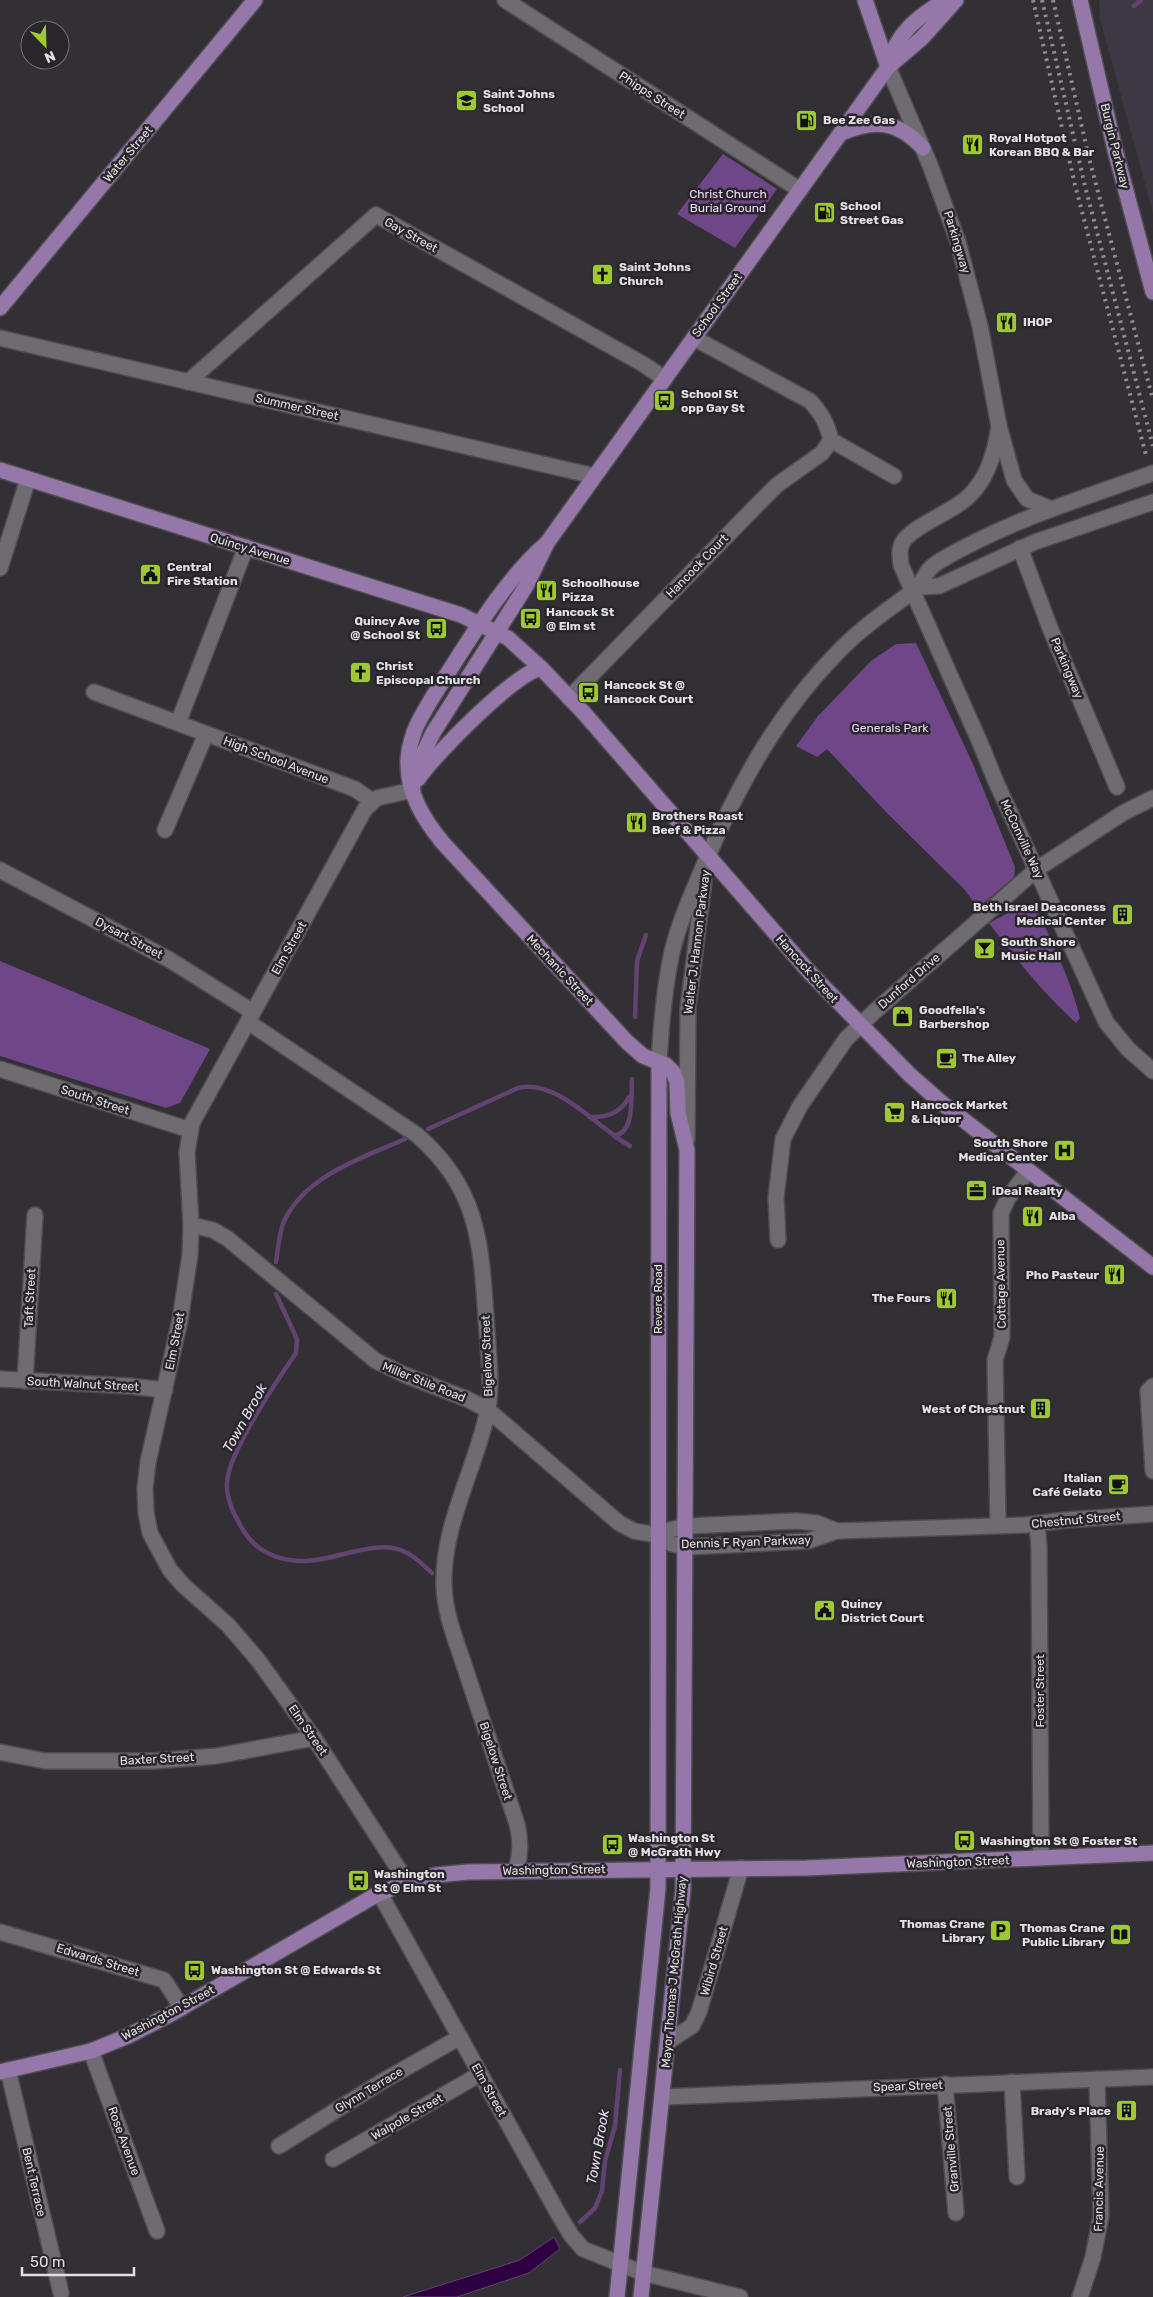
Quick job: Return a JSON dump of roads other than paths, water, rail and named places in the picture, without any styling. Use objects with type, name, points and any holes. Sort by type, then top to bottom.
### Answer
[{"type":"main road","name":"Water Street","points":[[0,308],[255,0]]},
{"type":"main road","points":[[864,0],[888,67]]},
{"type":"main road","name":"School Street","points":[[888,67],[894,46],[905,30],[926,12],[946,0]]},
{"type":"main road","name":"School Street","points":[[497,631],[526,586],[547,543],[888,67],[922,38],[956,0]]},
{"type":"main road","name":"Burgin Parkway","points":[[1080,0],[1117,157],[1153,292]]},
{"type":"main road","points":[[841,133],[864,125],[883,124],[907,133],[923,148]]},
{"type":"main road","name":"Quincy Avenue","points":[[0,470],[461,615],[497,631]]},
{"type":"main road","name":"School Street","points":[[481,624],[521,568],[547,543]]},
{"type":"main road","points":[[413,790],[408,762],[414,732],[433,697],[481,624]]},
{"type":"main road","points":[[413,790],[416,772],[432,734],[497,631]]},
{"type":"main road","name":"Hancock Street","points":[[497,631],[519,646],[569,698],[794,956],[859,1025],[926,1089],[1028,1171],[1153,1267]]},
{"type":"main road","points":[[413,790],[424,770],[448,744],[512,684],[526,674],[541,668]]},
{"type":"main road","name":"Mechanic Street","points":[[413,790],[422,814],[443,843],[627,1042],[643,1056],[670,1068],[676,1076],[678,1113],[687,1150]]},
{"type":"main road","name":"Revere Road","points":[[658,1536],[659,1063]]},
{"type":"main road","points":[[686,1526],[687,1150]]},
{"type":"main road","name":"Mayor Thomas J McGrath Highway","points":[[641,2297],[682,1914],[686,1526]]},
{"type":"main road","name":"Mayor Thomas J McGrath Highway","points":[[618,2297],[656,1919],[659,1868],[658,1536]]},
{"type":"main road","name":"Washington Street","points":[[4,2071],[91,2051],[128,2036],[182,2008],[380,1894],[407,1882],[436,1875],[516,1870],[806,1868],[1153,1853]]},
{"type":"street","name":"Phipps Street","points":[[505,0],[800,190]]},
{"type":"street","name":"Parkingway","points":[[888,67],[923,148],[951,221],[964,262],[986,350],[999,426],[1010,470],[1017,486],[1027,499],[1049,508]]},
{"type":"street","name":"Gay Street","points":[[188,382],[376,215],[643,364],[665,379]]},
{"type":"street","name":"Summer Street","points":[[0,338],[594,476]]},
{"type":"street","points":[[694,338],[810,401],[822,414],[831,440],[894,476]]},
{"type":"street","name":"Parkingway","points":[[916,590],[901,565],[899,552],[904,540],[965,499],[977,487],[989,466],[997,442],[999,426]]},
{"type":"street","name":"Hancock Court","points":[[569,698],[756,506],[778,485],[822,453],[831,440]]},
{"type":"street","name":"Walter J. Hannon Parkway","points":[[659,1063],[664,1006],[672,952],[686,909],[741,785],[765,743],[790,707],[819,672],[850,641],[916,590],[926,570],[938,562],[996,531],[1049,508],[1148,475]]},
{"type":"street","points":[[0,568],[28,479]]},
{"type":"street","points":[[916,590],[939,586],[1050,536],[1150,503]]},
{"type":"street","points":[[178,723],[246,548]]},
{"type":"street","name":"Parkingway","points":[[1020,548],[1047,621],[1117,787]]},
{"type":"street","name":"McConville Way","points":[[916,590],[996,782],[1106,1022],[1128,1049],[1153,1071]]},
{"type":"street","name":"High School Avenue","points":[[94,692],[355,789],[372,802]]},
{"type":"street","points":[[165,830],[206,734]]},
{"type":"street","points":[[372,802],[382,797],[413,790]]},
{"type":"street","name":"Dunford Drive","points":[[778,1240],[776,1197],[783,1139],[800,1106],[832,1058],[859,1025],[1037,869],[1123,813],[1153,798]]},
{"type":"street","name":"Elm Street","points":[[372,802],[365,809],[195,1116],[190,1130],[187,1152],[191,1225],[190,1255],[180,1320],[148,1462],[145,1488],[146,1513],[150,1533],[159,1553],[170,1570],[243,1641],[314,1738],[407,1882]]},
{"type":"street","name":"Walter J. Hannon Parkway","points":[[687,1150],[689,991],[708,857]]},
{"type":"street","name":"Dysart Street","points":[[0,870],[156,952],[251,1017]]},
{"type":"street","name":"Bigelow Street","points":[[251,1017],[418,1135],[435,1152],[458,1185],[470,1208],[480,1244],[490,1378],[488,1410],[449,1536],[444,1564],[444,1593],[459,1649],[517,1824],[521,1842],[520,1857],[516,1870]]},
{"type":"street","name":"South Street","points":[[0,1069],[190,1130]]},
{"type":"street","name":"Cottage Avenue","points":[[998,1525],[996,1360],[1002,1337],[1001,1213],[1008,1198],[1028,1171]]},
{"type":"street","name":"Taft Street","points":[[25,1381],[35,1215]]},
{"type":"street","name":"Miller Stile Road","points":[[191,1225],[204,1227],[228,1239],[376,1361],[405,1375],[467,1399],[488,1410],[619,1524],[634,1531],[658,1536]]},
{"type":"street","name":"South Walnut Street","points":[[0,1380],[140,1386],[165,1390]]},
{"type":"street","points":[[1153,1386],[1148,1391],[1153,1471]]},
{"type":"street","name":"Chestnut Street","points":[[998,1525],[1037,1524],[1153,1514]]},
{"type":"street","name":"Dennis F Ryan Parkway","points":[[658,1536],[672,1528],[686,1526],[806,1521],[837,1530],[998,1525]]},
{"type":"street","name":"Foster Street","points":[[1037,1524],[1039,1548],[1041,1858]]},
{"type":"street","name":"Dennis F Ryan Parkway","points":[[658,1536],[672,1544],[686,1547],[808,1541],[837,1530]]},
{"type":"street","name":"Baxter Street","points":[[0,1752],[45,1761],[154,1761],[217,1756],[314,1738]]},
{"type":"street","name":"Wibird Street","points":[[669,2041],[692,2026],[699,2012],[741,1868]]},
{"type":"street","name":"Elm Street","points":[[380,1894],[571,2235],[583,2249],[643,2273],[740,2297]]},
{"type":"street","name":"Edwards Street","points":[[0,1932],[164,1980],[182,2008]]},
{"type":"street","name":"Glynn Terrace","points":[[279,2146],[460,2036]]},
{"type":"street","name":"Rose Avenue","points":[[91,2051],[157,2231]]},
{"type":"street","name":"Bent Terrace","points":[[4,2071],[61,2293]]},
{"type":"street","name":"Walpole Street","points":[[333,2159],[480,2074]]},
{"type":"street","name":"Spear Street","points":[[663,2097],[1153,2077]]},
{"type":"street","name":"Francis Avenue","points":[[1080,2297],[1093,2257],[1101,2216],[1098,2079]]},
{"type":"street","points":[[1012,2082],[1017,2177]]},
{"type":"street","name":"Granville Street","points":[[945,2084],[956,2213]]},
{"type":"waterway","points":[[1134,6],[1141,0]]},
{"type":"waterway","name":"Town Brook","points":[[635,1017],[637,961],[646,935]]},
{"type":"waterway","name":"Town Brook","points":[[428,1129],[518,1088],[531,1087],[543,1089],[569,1101],[614,1135],[621,1133],[629,1122],[632,1079]]},
{"type":"waterway","points":[[589,1117],[601,1117],[617,1111],[629,1097]]},
{"type":"waterway","points":[[614,1136],[630,1146]]},
{"type":"waterway","name":"Town Brook","points":[[276,1262],[284,1221],[306,1191],[354,1161],[405,1139]]},
{"type":"waterway","name":"Town Brook","points":[[276,1294],[297,1339],[296,1353],[255,1416],[230,1470],[227,1483],[228,1496],[240,1525],[248,1537],[260,1549],[283,1559],[313,1561],[367,1549],[393,1548],[412,1556],[432,1573]]},
{"type":"waterway","name":"Town Brook","points":[[580,2222],[595,2208],[602,2191],[605,2161],[615,2126],[620,2070]]},
{"type":"railway","points":[[1033,0],[1075,185],[1146,455]]},
{"type":"railway","points":[[1042,0],[1085,186],[1153,446]]},
{"type":"railway","points":[[1053,0],[1089,158],[1153,400]]},
{"type":"place","name":"Saint Johns School","points":[[467,101]]},
{"type":"place","name":"Bee Zee Gas","points":[[807,120]]},
{"type":"place","name":"Royal Hotpot Korean BBQ & Bar","points":[[973,145]]},
{"type":"place","name":"School Street Gas","points":[[824,213]]},
{"type":"place","name":"Saint Johns Church","points":[[603,274]]},
{"type":"place","name":"IHOP","points":[[1007,322]]},
{"type":"place","name":"School St opp Gay St","points":[[665,401]]},
{"type":"place","name":"Central Fire Station","points":[[151,574]]},
{"type":"place","name":"Schoolhouse Pizza","points":[[546,590]]},
{"type":"place","name":"Hancock St @ Elm st","points":[[530,619]]},
{"type":"place","name":"Quincy Ave @ School St","points":[[436,628]]},
{"type":"place","name":"Christ Episcopal Church","points":[[360,673]]},
{"type":"place","name":"Hancock St @ Hancock Court","points":[[588,692]]},
{"type":"place","name":"Brothers Roast Beef & Pizza","points":[[636,823]]},
{"type":"place","name":"Beth Israel Deaconess Medical Center","points":[[1122,914]]},
{"type":"place","name":"South Shore Music Hall","points":[[985,949]]},
{"type":"place","name":"Goodfella's Barbershop","points":[[903,1017]]},
{"type":"place","name":"The Alley","points":[[946,1058]]},
{"type":"place","name":"Hancock Market & Liquor","points":[[895,1112]]},
{"type":"place","name":"South Shore Medical Center","points":[[1064,1150]]},
{"type":"place","name":"iDeal Realty","points":[[976,1191]]},
{"type":"place","name":"Alba","points":[[1033,1216]]},
{"type":"place","name":"Pho Pasteur","points":[[1115,1275]]},
{"type":"place","name":"The Fours","points":[[947,1298]]},
{"type":"place","name":"West of Chestnut","points":[[1041,1409]]},
{"type":"place","name":"Italian Café Gelato","points":[[1118,1485]]},
{"type":"place","name":"Quincy District Court","points":[[825,1611]]},
{"type":"place","name":"Washington St @ Foster St","points":[[964,1841]]},
{"type":"place","name":"Washington St @ McGrath Hwy","points":[[612,1845]]},
{"type":"place","name":"Washington St @ Elm St","points":[[358,1881]]},
{"type":"place","name":"Thomas Crane Library","points":[[1001,1931]]},
{"type":"place","name":"Thomas Crane Public Library","points":[[1121,1935]]},
{"type":"place","name":"Washington St @ Edwards St","points":[[195,1970]]},
{"type":"place","name":"Brady's Place","points":[[1127,2111]]},
{"type":"park label","name":"Christ Church Burial Ground","points":[[728,201]]},
{"type":"park label","name":"Generals Park","points":[[890,728]]}]
